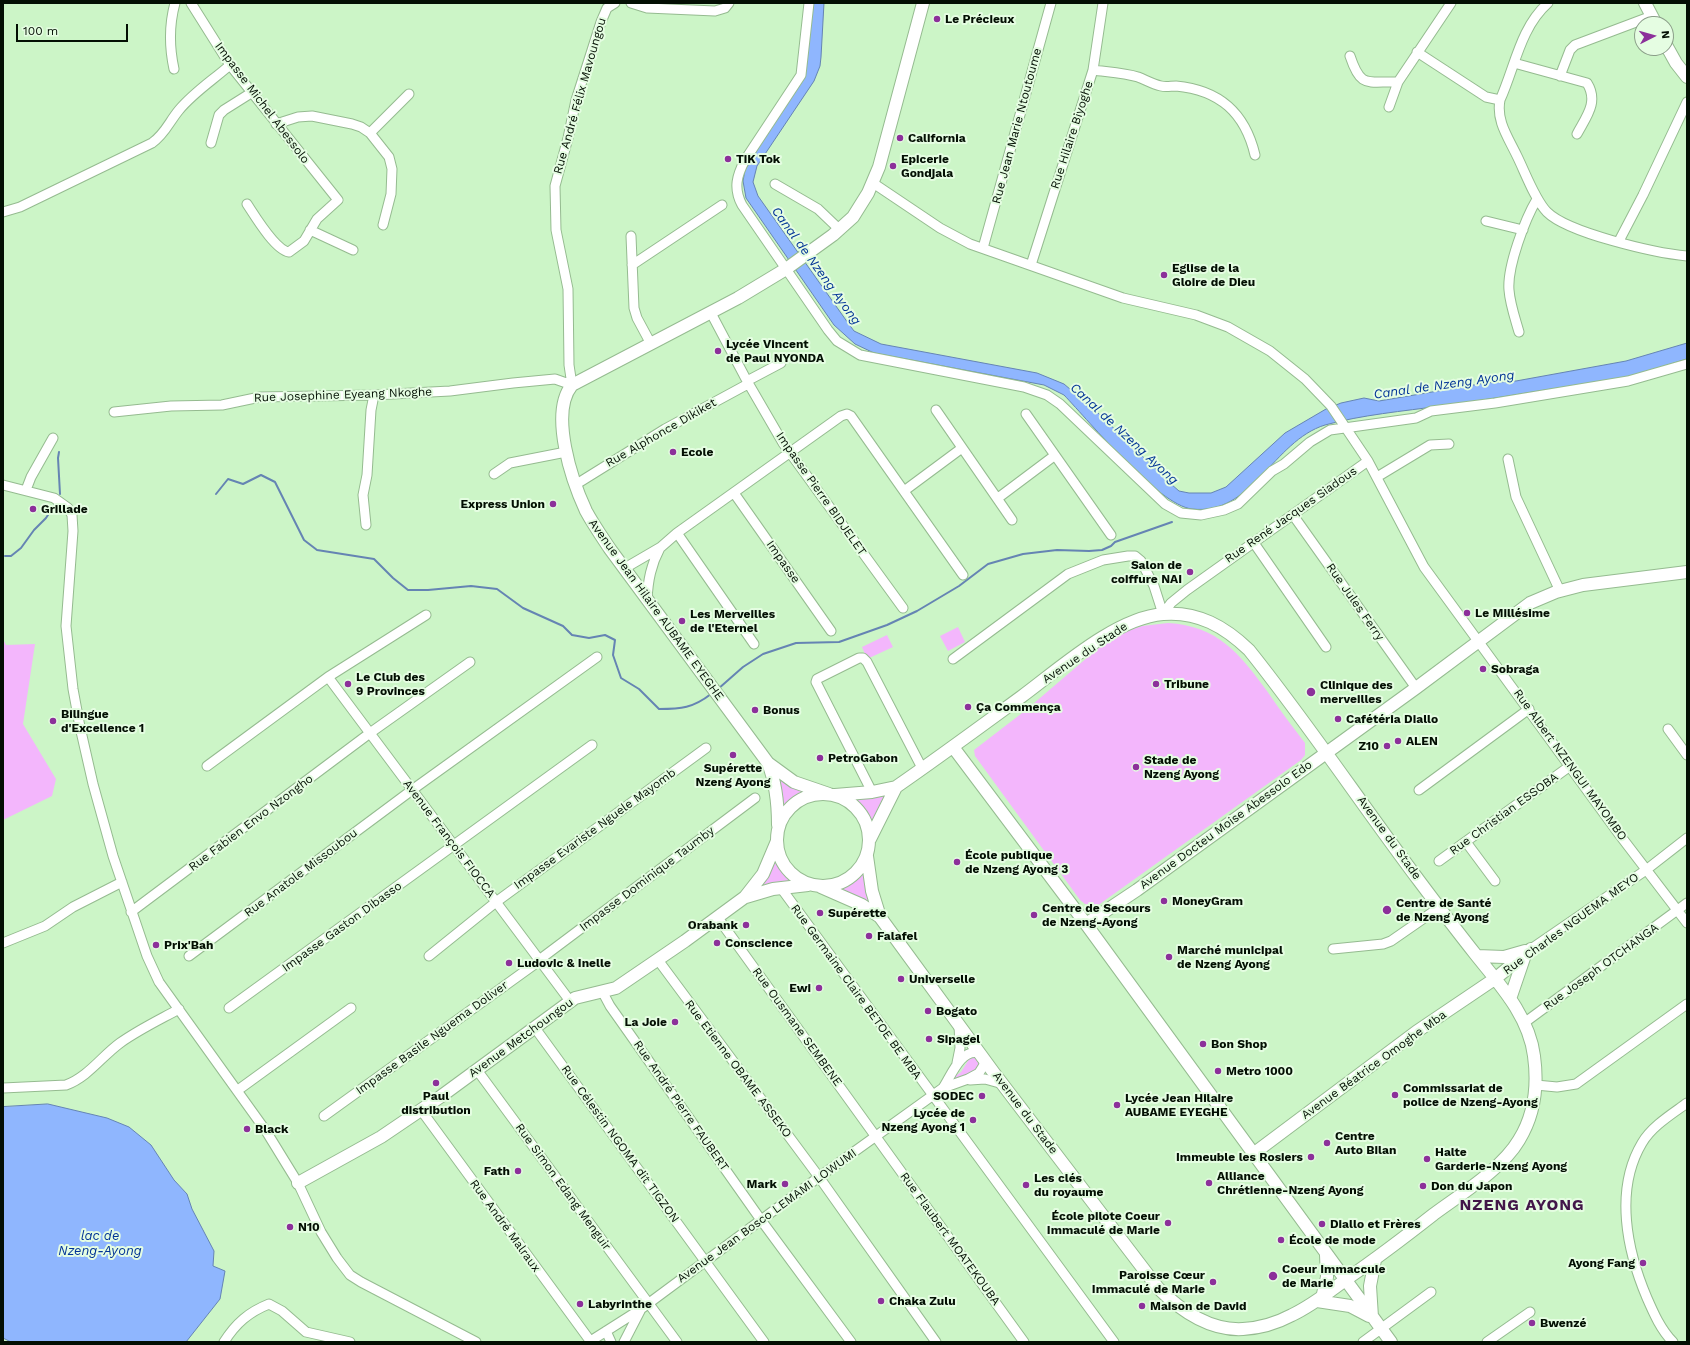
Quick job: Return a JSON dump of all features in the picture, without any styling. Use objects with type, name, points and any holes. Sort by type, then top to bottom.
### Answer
[{"type":"main road","points":[[572,385],[711,313],[764,283],[788,268],[840,230],[853,217],[873,183],[888,138],[923,3]]},
{"type":"main road","points":[[1646,3],[1652,16]]},
{"type":"main road","points":[[1672,56],[1687,77]]},
{"type":"main road","name":"Avenue Jean Hilaire AUBAME EYEGHE","points":[[572,385],[567,391],[563,412],[566,452],[575,485],[591,521],[709,685],[768,763]]},
{"type":"main road","name":"Avenue Docteu Moise Abessolo Edo","points":[[1086,924],[1137,890],[1416,688],[1480,641],[1524,606],[1560,591],[1594,584],[1687,572]]},
{"type":"main road","name":"Avenue du Stade","points":[[880,917],[982,1057],[1154,1282],[1172,1301],[1184,1310],[1194,1317],[1210,1324],[1240,1329],[1253,1328],[1278,1322],[1320,1299],[1484,1176],[1506,1156],[1519,1140],[1529,1119],[1535,1100],[1536,1085],[1533,1048],[1524,1023],[1496,978],[1477,956],[1440,907],[1325,753],[1272,679],[1240,641],[1229,632],[1206,620],[1190,616],[1163,614],[1147,617],[1118,628],[896,787]]},
{"type":"main road","points":[[953,747],[1086,924],[1372,1318],[1391,1342]]},
{"type":"main road","points":[[768,763],[794,782],[849,801],[860,811],[867,824],[870,839]]},
{"type":"main road","points":[[768,763],[775,785],[778,805],[780,856],[787,869],[798,879],[862,905],[880,917]]},
{"type":"main road","points":[[745,897],[763,874],[778,835],[783,817],[791,807],[802,799],[814,795],[872,792],[896,787]]},
{"type":"main road","points":[[880,917],[872,891],[867,856],[870,839],[896,787]]},
{"type":"main road","points":[[745,897],[758,892],[781,888],[835,885],[849,879],[860,869],[867,856]]},
{"type":"main road","name":"Avenue Metchoungou","points":[[298,1183],[364,1148],[421,1110],[570,1002],[584,995],[616,988],[718,918],[745,897]]},
{"type":"main road","points":[[1477,956],[1504,957],[1531,949]]},
{"type":"main road","points":[[1477,990],[1491,987],[1508,996],[1523,959],[1531,949]]},
{"type":"main road","name":"Rue Charles NGUEMA MEYO","points":[[1496,978],[1531,949]]},
{"type":"main road","points":[[1477,956],[1484,968],[1484,974],[1477,990]]},
{"type":"main road","name":"Avenue Béatrice Omoghe Mba","points":[[1253,1154],[1416,1032],[1496,978]]},
{"type":"main road","points":[[1329,1258],[1326,1287],[1320,1299],[1350,1306],[1372,1318]]},
{"type":"main road","points":[[1329,1258],[1348,1268],[1371,1262],[1370,1290],[1372,1318]]},
{"type":"street","points":[[174,69],[171,54],[170,33],[175,3]]},
{"type":"street","name":"Impasse Michel Abessolo","points":[[191,3],[230,65],[338,200],[321,214],[310,230]]},
{"type":"street","name":"Rue André Félix Mavoungou","points":[[572,385],[569,366],[568,289],[556,235],[555,186],[568,138],[576,100],[601,22],[607,8],[615,3]]},
{"type":"street","points":[[631,3],[647,8],[715,11],[725,8],[729,3]]},
{"type":"street","points":[[809,3],[804,63],[801,75],[745,160],[736,181],[738,198],[788,268],[828,330],[842,345],[865,356],[1024,386],[1046,395],[1060,404],[1165,504],[1181,513],[1201,515],[1218,512],[1233,506],[1244,499],[1267,475],[1284,464],[1310,442],[1330,430],[1343,425],[1416,418],[1431,411],[1497,403],[1628,381],[1687,364]]},
{"type":"street","name":"Rue Jean Marie Ntoutoume","points":[[984,248],[1051,3]]},
{"type":"street","name":"Rue Hilaire Biyoghe","points":[[1031,265],[1093,70],[1103,3]]},
{"type":"street","points":[[1389,107],[1398,82],[1451,3]]},
{"type":"street","points":[[1548,3],[1531,21],[1500,100],[1499,113],[1502,128],[1537,199],[1546,212],[1566,226],[1619,241],[1687,256]]},
{"type":"street","points":[[1560,76],[1570,50],[1574,45],[1634,26]]},
{"type":"street","points":[[1417,52],[1486,97],[1500,100]]},
{"type":"street","points":[[1350,56],[1355,72],[1360,79],[1366,81],[1398,82]]},
{"type":"street","points":[[1514,62],[1587,83],[1592,91],[1592,103],[1576,134]]},
{"type":"street","points":[[3,212],[20,208],[160,138],[179,110],[197,91],[230,65]]},
{"type":"street","points":[[1093,70],[1139,77],[1148,83],[1190,89],[1218,98],[1228,105],[1243,123],[1251,137],[1255,155]]},
{"type":"street","points":[[211,143],[219,115],[224,110],[251,93]]},
{"type":"street","points":[[370,134],[409,94]]},
{"type":"street","points":[[1619,241],[1643,195],[1687,102]]},
{"type":"street","points":[[276,124],[298,117],[312,116],[352,124],[361,127],[370,134],[389,157],[392,169],[391,194],[383,225]]},
{"type":"street","points":[[873,183],[940,228],[970,244],[1123,298],[1196,315],[1243,334],[1280,358],[1309,383],[1331,406],[1368,461]]},
{"type":"street","points":[[775,184],[818,209],[840,230]]},
{"type":"street","points":[[1519,332],[1510,304],[1509,278],[1523,230],[1537,199]]},
{"type":"street","points":[[247,204],[264,230],[286,252],[289,252],[299,246],[310,230],[353,250]]},
{"type":"street","points":[[632,265],[722,205]]},
{"type":"street","points":[[1486,221],[1523,230]]},
{"type":"street","points":[[631,236],[634,308],[637,318],[651,344]]},
{"type":"street","name":"Impasse Pierre BIDJELET","points":[[711,313],[748,382],[790,453],[903,608]]},
{"type":"street","name":"Rue Alphonce Dikiket","points":[[575,485],[665,429],[781,363]]},
{"type":"street","name":"Rue Josephine Eyeang Nkoghe","points":[[114,412],[171,406],[222,405],[260,397],[374,395],[450,391],[513,382],[555,379],[572,385]]},
{"type":"street","points":[[366,525],[363,495],[367,475],[371,410],[374,395]]},
{"type":"street","points":[[936,410],[1012,520]]},
{"type":"street","points":[[625,568],[661,547],[677,533],[841,416],[846,414],[851,416],[963,575]]},
{"type":"street","points":[[1026,414],[1054,456],[1111,535]]},
{"type":"street","points":[[26,490],[31,477],[53,438]]},
{"type":"street","points":[[1377,477],[1430,444],[1448,444]]},
{"type":"street","points":[[904,491],[962,448]]},
{"type":"street","points":[[494,474],[510,463],[566,452]]},
{"type":"street","points":[[998,498],[1054,456]]},
{"type":"street","points":[[1508,459],[1516,497],[1560,591]]},
{"type":"street","name":"Rue René Jacques Siadous","points":[[1163,614],[1171,603],[1187,590],[1368,461],[1424,567],[1480,641]]},
{"type":"street","points":[[3,484],[47,495],[62,502],[72,515],[73,531],[66,626],[73,689],[80,727],[93,784],[131,912],[147,956],[159,982],[266,1131],[298,1183],[326,1241],[350,1275],[377,1291],[476,1342]]},
{"type":"street","name":"Impasse","points":[[734,493],[831,631]]},
{"type":"street","name":"Rue Jules Ferry","points":[[1293,515],[1416,688]]},
{"type":"street","points":[[677,533],[754,644]]},
{"type":"street","points":[[1254,543],[1326,647]]},
{"type":"street","points":[[647,600],[649,575],[661,547]]},
{"type":"street","points":[[953,659],[1068,574],[1081,567],[1103,560],[1135,556],[1141,561],[1154,586],[1163,614]]},
{"type":"street","points":[[207,766],[328,677],[426,615]]},
{"type":"street","name":"Rue Albert NZENGUI MAYOMBO","points":[[1480,641],[1646,870],[1687,923]]},
{"type":"street","name":"Rue Anatole Missoubou","points":[[189,956],[412,790],[597,657]]},
{"type":"street","points":[[872,792],[816,682],[817,679],[859,658],[863,658],[867,662],[922,768]]},
{"type":"street","name":"Rue Fabien Envo Nzongho","points":[[131,912],[370,734],[470,662]]},
{"type":"street","name":"Avenue François FIOCCA","points":[[328,677],[570,1002]]},
{"type":"street","points":[[1419,790],[1529,709]]},
{"type":"street","points":[[1668,729],[1687,755]]},
{"type":"street","name":"Impasse Gaston Dibasso","points":[[229,1008],[592,746]]},
{"type":"street","name":"Impasse Evariste Nguele Mayomb","points":[[429,956],[496,902],[706,748]]},
{"type":"street","name":"Rue Christian ESSOBA","points":[[1438,861],[1570,766]]},
{"type":"street","name":"Impasse Dominique Taumby","points":[[539,960],[755,798]]},
{"type":"street","name":"Rue Charles NGUEMA MEYO","points":[[1531,949],[1646,870],[1687,838]]},
{"type":"street","points":[[1466,842],[1495,881]]},
{"type":"street","points":[[3,943],[45,926],[78,904],[122,882]]},
{"type":"street","name":"Rue Germaine Claire BETOE BE MBA","points":[[781,888],[932,1096],[1114,1342]]},
{"type":"street","name":"Rue Joseph OTCHANGA","points":[[1524,1023],[1687,903]]},
{"type":"street","points":[[1333,949],[1383,944],[1391,941],[1440,907]]},
{"type":"street","name":"Rue Ousmane SEMBENE","points":[[718,918],[875,1136]]},
{"type":"street","name":"Impasse Basile Nguema Doliver","points":[[324,1116],[539,960]]},
{"type":"street","name":"Rue Etienne OBAME ASSEKO","points":[[658,960],[819,1177],[936,1342]]},
{"type":"street","name":"Rue André Pierre FAUBERT","points":[[602,991],[614,1012],[761,1220],[851,1342]]},
{"type":"street","points":[[1536,1085],[1557,1088],[1576,1084],[1687,1004]]},
{"type":"street","points":[[238,1090],[351,1008]]},
{"type":"street","points":[[3,1088],[66,1084],[73,1082],[94,1066],[118,1044],[179,1009]]},
{"type":"street","points":[[956,1066],[960,1048],[959,1025]]},
{"type":"street","name":"Rue Célestin NGOMA dit TIGZON","points":[[535,1028],[706,1260],[764,1342]]},
{"type":"street","points":[[971,1052],[982,1057],[984,1065],[979,1073],[963,1081],[943,1088],[956,1066],[966,1054],[971,1052]]},
{"type":"street","name":"Rue Simon Edang Menguir","points":[[477,1070],[677,1342]]},
{"type":"street","points":[[963,1081],[985,1079],[1003,1084]]},
{"type":"street","name":"Avenue Jean Bosco LEMAMI LOWUMI","points":[[590,1342],[602,1336],[641,1309],[875,1136],[943,1088]]},
{"type":"street","points":[[1673,1342],[1666,1334],[1654,1313],[1632,1258],[1627,1230],[1626,1193],[1633,1164],[1642,1142],[1654,1129],[1687,1103]]},
{"type":"street","name":"Rue André Malraux","points":[[421,1110],[590,1342]]},
{"type":"street","name":"Rue Flaubert MOATEKOUBA","points":[[875,1136],[1024,1342]]},
{"type":"street","points":[[1363,1342],[1432,1292]]},
{"type":"street","points":[[224,1342],[244,1316],[269,1304],[282,1311],[306,1332],[350,1342]]},
{"type":"street","points":[[624,1342],[641,1309]]},
{"type":"street","points":[[1486,1342],[1530,1312]]},
{"type":"street","points":[[602,1336],[611,1342]]},
{"type":"shaded area","name":"Stade de Nzeng Ayong","points":[[1168,623],[1185,625],[1201,630],[1226,644],[1237,654],[1257,677],[1305,743],[1305,755],[1301,760],[1097,906],[1085,904],[1080,900],[975,756],[974,750],[1026,710],[1102,645],[1124,632],[1142,626]]},
{"type":"shaded area","points":[[958,627],[965,642],[948,651],[940,636]]},
{"type":"shaded area","points":[[887,635],[893,647],[867,659],[862,647]]},
{"type":"shaded area","points":[[3,639],[6,645],[35,644],[23,724],[56,779],[52,796],[3,820]]},
{"type":"shaded area","points":[[775,776],[806,793],[794,799],[782,810]]},
{"type":"shaded area","points":[[888,794],[880,804],[870,825],[866,815],[853,802],[853,799]]},
{"type":"shaded area","points":[[775,857],[783,873],[794,883],[757,888]]},
{"type":"shaded area","points":[[863,870],[866,890],[872,908],[840,890],[851,883]]},
{"type":"shaded area","points":[[971,1056],[975,1056],[981,1065],[975,1071],[956,1079],[954,1077],[961,1072]]},
{"type":"water","points":[[813,3],[824,3],[820,66],[814,81],[757,166],[753,182],[758,196],[854,331],[881,344],[1037,373],[1064,384],[1097,412],[1179,491],[1189,493],[1211,493],[1226,487],[1285,433],[1326,409],[1341,403],[1364,398],[1379,401],[1485,383],[1516,381],[1626,361],[1687,343],[1687,359],[1614,380],[1368,416],[1325,425],[1307,433],[1276,460],[1247,490],[1231,501],[1213,508],[1192,509],[1178,504],[1161,493],[1125,461],[1064,395],[1044,385],[874,353],[855,344],[834,325],[746,198],[743,181],[745,170],[806,69]]},
{"type":"water","name":"lac de Nzeng-Ayong","points":[[48,1104],[107,1118],[129,1127],[151,1145],[174,1180],[187,1194],[192,1209],[214,1251],[213,1266],[225,1271],[220,1299],[186,1342],[11,1342],[3,1338],[3,1107]]},
{"type":"waterway","points":[[59,452],[60,494]]},
{"type":"waterway","points":[[216,494],[228,479],[243,484],[261,475],[275,482],[304,540],[317,550],[374,559],[393,578],[408,590],[428,590],[471,586],[497,589],[523,608],[563,626],[572,635],[589,638],[605,635],[615,640],[613,655],[621,678],[639,689],[659,709],[686,707],[704,699],[711,694]]},
{"type":"waterway","points":[[5,556],[11,556],[21,548],[34,530],[46,518],[55,504]]},
{"type":"waterway","points":[[718,689],[743,667],[763,654],[796,643],[839,642],[887,625],[917,611],[959,586],[988,564],[1023,554],[1057,550],[1102,550],[1111,546],[1115,542],[1172,522]]},
{"type":"place","name":"Le Précieux","points":[[937,19]]},
{"type":"place","name":"California","points":[[900,138]]},
{"type":"place","name":"TiK Tok","points":[[728,159]]},
{"type":"place","name":"Epicerie Gondjala","points":[[893,166]]},
{"type":"place","name":"Eglise de la Gloire de Dieu","points":[[1164,275]]},
{"type":"place","name":"Lycée Vincent de Paul NYONDA","points":[[718,351]]},
{"type":"place","name":"Ecole","points":[[673,452]]},
{"type":"place","name":"Express Union","points":[[553,504]]},
{"type":"place","name":"Grillade","points":[[33,509]]},
{"type":"place","name":"Salon de coiffure NAI","points":[[1190,572]]},
{"type":"place","name":"Le Millésime","points":[[1467,613]]},
{"type":"place","name":"Les Merveilles de l'Eternel","points":[[682,621]]},
{"type":"place","name":"Sobraga","points":[[1483,669]]},
{"type":"place","name":"Le Club des 9 Provinces","points":[[348,684]]},
{"type":"place","name":"Tribune","points":[[1156,684]]},
{"type":"place","name":"Clinique des merveilles","points":[[1311,692]]},
{"type":"place","name":"Ça Commença","points":[[968,707]]},
{"type":"place","name":"Bonus","points":[[755,710]]},
{"type":"place","name":"Cafétéria Diallo","points":[[1338,719]]},
{"type":"place","name":"Bilingue d'Excellence 1","points":[[53,721]]},
{"type":"place","name":"ALEN","points":[[1398,741]]},
{"type":"place","name":"Z10","points":[[1387,746]]},
{"type":"place","name":"Supérette Nzeng Ayong","points":[[733,755]]},
{"type":"place","name":"PetroGabon","points":[[820,758]]},
{"type":"place","name":"Stade de Nzeng Ayong","points":[[1136,767]]},
{"type":"place","name":"École publique de Nzeng Ayong 3","points":[[957,862]]},
{"type":"place","name":"MoneyGram","points":[[1164,901]]},
{"type":"place","name":"Centre de Santé de Nzeng Ayong","points":[[1387,910]]},
{"type":"place","name":"Supérette","points":[[820,913]]},
{"type":"place","name":"Centre de Secours de Nzeng-Ayong","points":[[1034,915]]},
{"type":"place","name":"Orabank","points":[[746,925]]},
{"type":"place","name":"Falafel","points":[[869,936]]},
{"type":"place","name":"Conscience","points":[[717,943]]},
{"type":"place","name":"Prix'Bah","points":[[156,945]]},
{"type":"place","name":"Marché municipal de Nzeng Ayong","points":[[1169,957]]},
{"type":"place","name":"Ludovic & Inelle","points":[[509,963]]},
{"type":"place","name":"Universelle","points":[[901,979]]},
{"type":"place","name":"Ewi","points":[[819,988]]},
{"type":"place","name":"Bogato","points":[[928,1011]]},
{"type":"place","name":"La Joie","points":[[675,1022]]},
{"type":"place","name":"Sipagel","points":[[929,1039]]},
{"type":"place","name":"Bon Shop","points":[[1203,1044]]},
{"type":"place","name":"Metro 1000","points":[[1218,1071]]},
{"type":"place","name":"Paul distribution","points":[[436,1083]]},
{"type":"place","name":"Commissariat de police de Nzeng-Ayong","points":[[1395,1095]]},
{"type":"place","name":"SODEC","points":[[982,1096]]},
{"type":"place","name":"Lycée Jean Hilaire AUBAME EYEGHE","points":[[1117,1105]]},
{"type":"place","name":"Lycée de Nzeng Ayong 1","points":[[973,1120]]},
{"type":"place","name":"Black","points":[[247,1129]]},
{"type":"place","name":"Centre Auto Bilan","points":[[1327,1143]]},
{"type":"place","name":"Immeuble les Rosiers","points":[[1311,1157]]},
{"type":"place","name":"Halte Garderie-Nzeng Ayong","points":[[1427,1159]]},
{"type":"place","name":"Fath","points":[[518,1171]]},
{"type":"place","name":"Alliance Chrétienne-Nzeng Ayong","points":[[1209,1183]]},
{"type":"place","name":"Mark","points":[[785,1184]]},
{"type":"place","name":"Les clés du royaume","points":[[1026,1185]]},
{"type":"place","name":"Don du Japon","points":[[1423,1186]]},
{"type":"place","name":"École pilote Coeur Immaculé de Marie","points":[[1168,1223]]},
{"type":"place","name":"Diallo et Frères","points":[[1322,1224]]},
{"type":"place","name":"N10","points":[[290,1227]]},
{"type":"place","name":"École de mode","points":[[1281,1240]]},
{"type":"place","name":"Ayong Fang","points":[[1643,1263]]},
{"type":"place","name":"Coeur Immaccule de Marie","points":[[1273,1276]]},
{"type":"place","name":"Paroisse Cœur Immaculé de Marie","points":[[1213,1282]]},
{"type":"place","name":"Chaka Zulu","points":[[881,1301]]},
{"type":"place","name":"Labyrinthe","points":[[580,1304]]},
{"type":"place","name":"Maison de David","points":[[1142,1306]]},
{"type":"place","name":"Bwenzé","points":[[1532,1323]]},
{"type":"district","name":"NZENG AYONG","points":[[1522,1205]]},
{"type":"water label","name":"Canal de Nzeng Ayong","points":[[816,266]]},
{"type":"water label","name":"Canal de Nzeng Ayong","points":[[1444,385]]},
{"type":"water label","name":"Canal de Nzeng Ayong","points":[[1124,434]]}]
